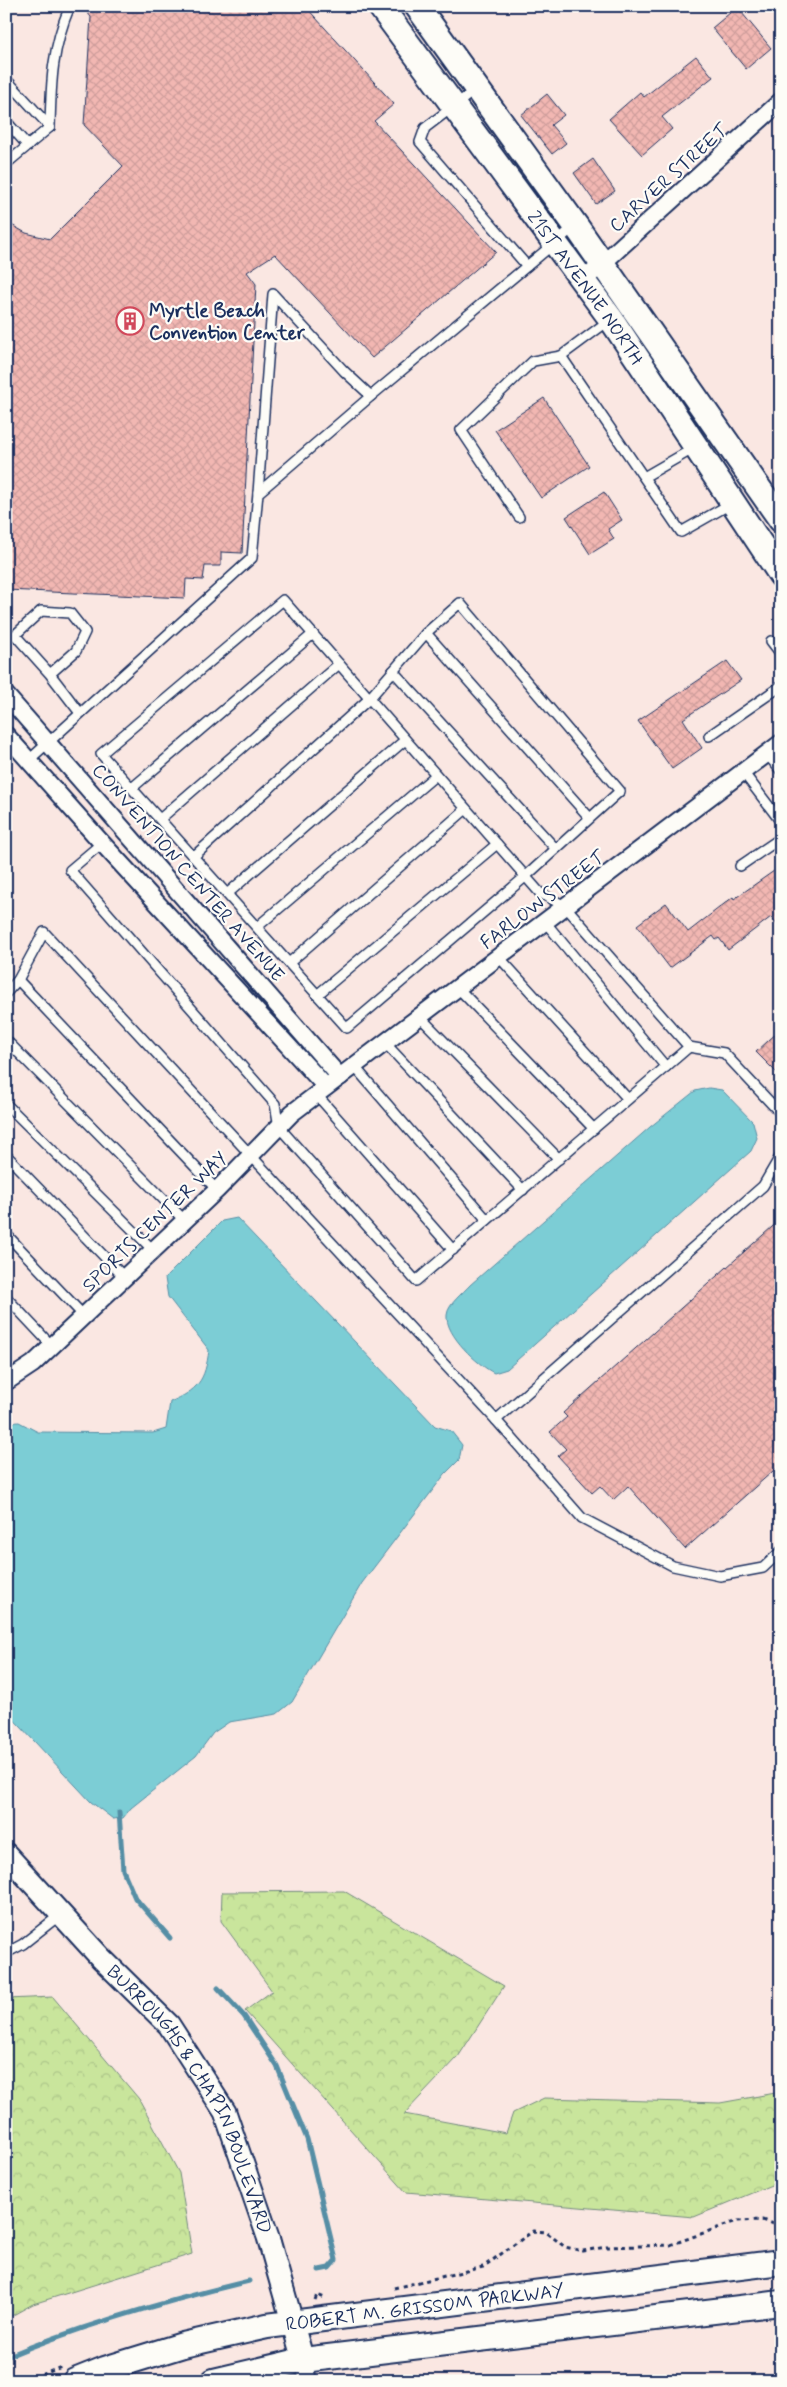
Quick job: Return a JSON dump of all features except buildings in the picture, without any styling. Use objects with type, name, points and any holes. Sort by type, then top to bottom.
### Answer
[{"type":"main road","name":"21ST AVENUE NORTH","points":[[380,6],[611,319],[732,503],[778,566]]},
{"type":"main road","name":"21ST AVENUE NORTH","points":[[417,6],[576,226],[781,520]]},
{"type":"main road","name":"ROBERT M. GRISSOM PARKWAY","points":[[75,2381],[105,2369],[183,2345],[267,2326],[781,2262]]},
{"type":"main road","name":"ROBERT M. GRISSOM PARKWAY","points":[[214,2381],[306,2370],[781,2303]]},
{"type":"street","name":"CARVER STREET","points":[[582,282],[781,101]]},
{"type":"street","name":"CONVENTION CENTER AVENUE","points":[[6,694],[48,741],[327,1086]]},
{"type":"street","points":[[6,735],[102,843],[327,1086]]},
{"type":"street","name":"FARLOW STREET","points":[[327,1086],[386,1044],[457,987],[546,923],[565,906],[781,743]]},
{"type":"street","name":"SPORTS CENTER WAY","points":[[7,1381],[33,1364],[217,1190],[279,1127],[327,1086]]},
{"type":"street","name":"BURROUGHS & CHAPIN BOULEVARD","points":[[6,1854],[101,1958],[169,2025],[225,2112],[268,2237],[306,2370]]},
{"type":"lane","points":[[6,164],[50,127],[51,80],[59,32],[70,6]]},
{"type":"lane","points":[[6,79],[50,127]]},
{"type":"lane","points":[[476,90],[455,108],[425,128],[420,142],[527,266]]},
{"type":"lane","points":[[6,121],[28,146]]},
{"type":"lane","points":[[258,493],[370,396],[576,226]]},
{"type":"lane","points":[[29,760],[252,558],[273,294],[344,371],[370,396]]},
{"type":"lane","points":[[519,517],[460,430],[533,361],[562,356],[611,319]]},
{"type":"lane","points":[[562,356],[682,532],[732,503]]},
{"type":"lane","points":[[644,477],[696,447]]},
{"type":"lane","points":[[193,856],[369,699],[426,633],[460,603],[620,791],[555,848],[526,877],[347,1028],[101,754],[283,600],[369,699],[436,774],[466,809],[497,844],[526,877],[540,893],[565,906],[689,1046],[724,1054],[781,1114]]},
{"type":"lane","points":[[50,674],[76,651],[86,632],[70,613],[41,611],[15,635],[50,674],[80,713]]},
{"type":"lane","points":[[426,633],[589,817]]},
{"type":"lane","points":[[132,788],[313,634]]},
{"type":"lane","points":[[772,641],[781,654]]},
{"type":"lane","points":[[160,819],[339,664]]},
{"type":"lane","points":[[393,671],[555,848]]},
{"type":"lane","points":[[709,736],[781,686]]},
{"type":"lane","points":[[227,894],[405,740]]},
{"type":"lane","points":[[767,754],[781,771]]},
{"type":"lane","points":[[743,772],[781,822]]},
{"type":"lane","points":[[257,927],[436,774]]},
{"type":"lane","points":[[289,963],[466,809]]},
{"type":"lane","points":[[740,866],[781,838]]},
{"type":"lane","points":[[102,843],[70,870],[275,1104],[279,1127],[416,1281],[689,1046]]},
{"type":"lane","points":[[317,995],[497,844]]},
{"type":"lane","points":[[546,923],[666,1066]]},
{"type":"lane","points":[[6,993],[18,980],[44,932],[496,1420],[582,1518],[673,1566],[720,1576],[763,1568],[781,1551]]},
{"type":"lane","points":[[498,957],[628,1099]]},
{"type":"lane","points":[[18,980],[217,1190]]},
{"type":"lane","points":[[457,987],[594,1128]]},
{"type":"lane","points":[[420,1017],[559,1159]]},
{"type":"lane","points":[[6,1040],[184,1220]]},
{"type":"lane","points":[[386,1044],[523,1190]]},
{"type":"lane","points":[[355,1067],[488,1220]]},
{"type":"lane","points":[[327,1086],[453,1250]]},
{"type":"lane","points":[[6,1104],[153,1250]]},
{"type":"lane","points":[[6,1155],[124,1277]]},
{"type":"lane","points":[[496,1420],[763,1186],[781,1155]]},
{"type":"lane","points":[[6,1234],[84,1316]]},
{"type":"lane","points":[[6,1297],[52,1346]]},
{"type":"lane","points":[[6,1953],[23,1944],[61,1914]]},
{"type":"path","points":[[393,2289],[483,2267],[533,2231],[546,2232],[565,2247],[583,2251],[606,2247],[670,2245],[737,2221],[762,2220],[781,2227]]},
{"type":"path","points":[[314,2302],[317,2295],[328,2299]]},
{"type":"green space","points":[[344,1891],[504,1986],[458,2057],[404,2114],[506,2133],[513,2113],[544,2098],[720,2103],[781,2092],[781,2181],[694,2217],[406,2192],[245,2011],[272,1991],[221,1921],[222,1892]]},
{"type":"green space","points":[[53,1997],[139,2099],[179,2173],[192,2254],[33,2304],[6,2319],[6,1999]]},
{"type":"water","points":[[709,1088],[722,1090],[753,1122],[757,1138],[751,1151],[507,1369],[494,1373],[487,1369],[464,1348],[451,1331],[447,1315],[453,1303],[470,1285],[650,1127],[695,1091]]},
{"type":"water","points":[[237,1218],[435,1426],[451,1431],[462,1445],[459,1460],[445,1474],[362,1583],[292,1702],[277,1714],[229,1722],[213,1733],[196,1756],[131,1808],[123,1818],[113,1819],[91,1802],[6,1711],[6,1423],[19,1422],[38,1432],[153,1433],[166,1429],[170,1402],[180,1398],[198,1383],[205,1370],[209,1350],[168,1297],[165,1278],[222,1221]]},
{"type":"waterway","points":[[119,1812],[123,1870],[135,1898],[170,1938]]},
{"type":"waterway","points":[[218,1988],[244,2016],[277,2066],[307,2139],[336,2260],[329,2268],[319,2270]]},
{"type":"waterway","points":[[6,2357],[65,2334],[126,2314],[249,2281]]},
{"type":"place","name":"Myrtle Beach Convention Center","points":[[130,321]]}]
